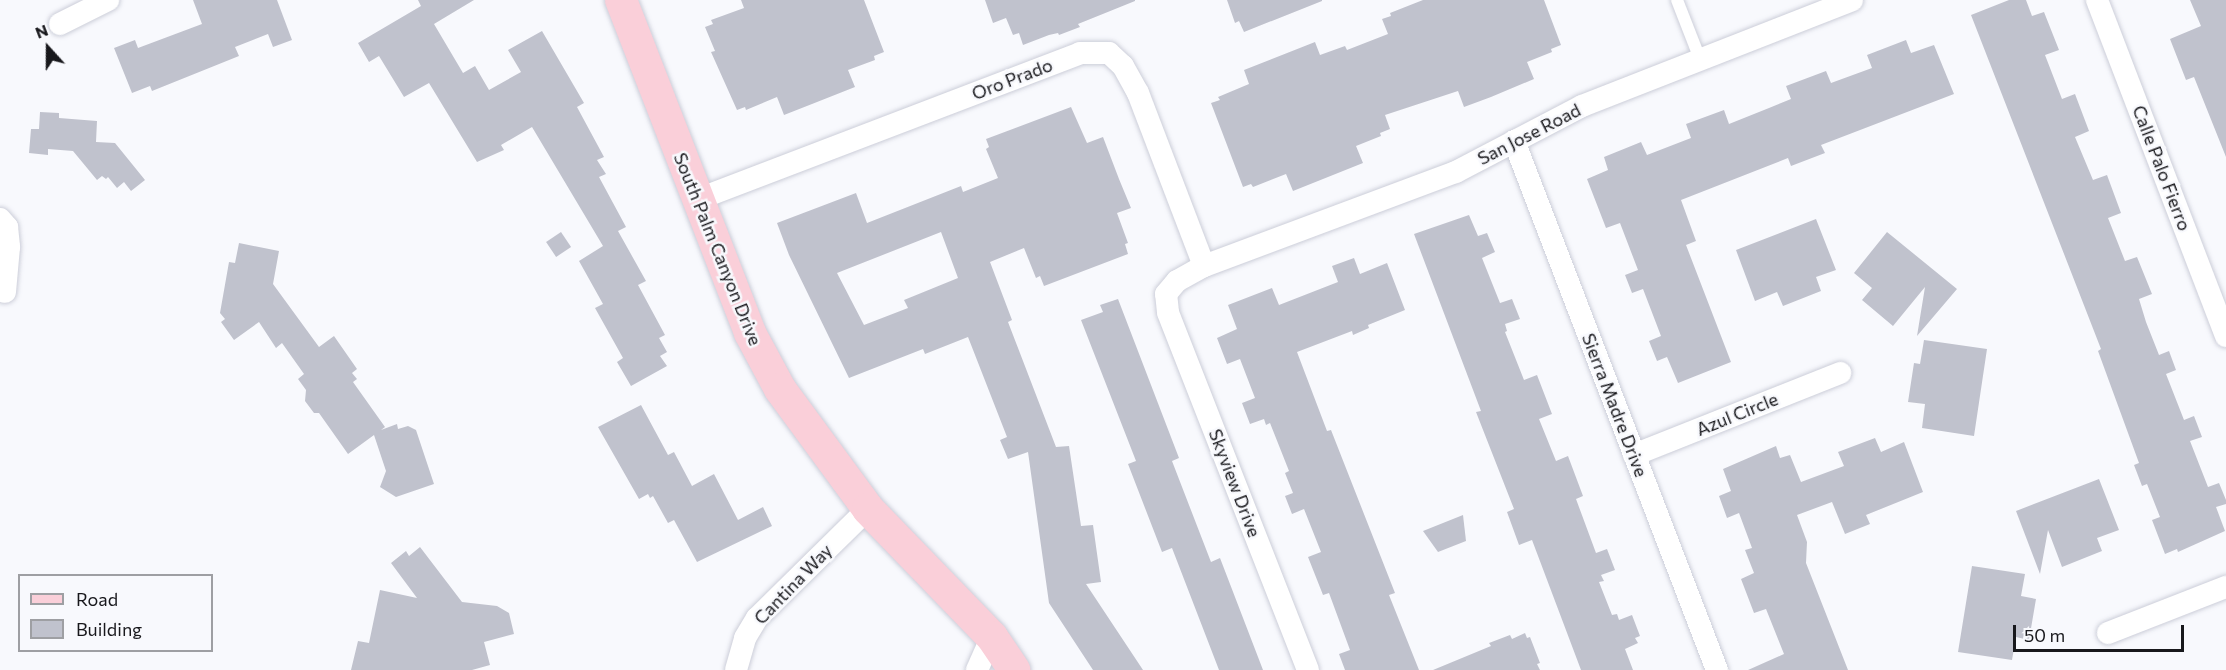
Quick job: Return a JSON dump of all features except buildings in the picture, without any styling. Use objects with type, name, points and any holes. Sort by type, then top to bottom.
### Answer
[{"type":"street","points":[[60,24],[108,0]]},
{"type":"street","name":"South Palm Canyon Drive","points":[[621,0],[696,200],[750,333],[780,389],[868,508],[992,637],[1014,670]]},
{"type":"street","name":"San Jose Road","points":[[1166,294],[1177,281],[1204,266],[1456,172],[1582,106],[1852,0]]},
{"type":"street","name":"Calle Palo Fierro","points":[[2097,0],[2226,336]]},
{"type":"street","name":"Oro Prado","points":[[696,200],[1080,53],[1110,53],[1123,66],[1138,93],[1204,266]]},
{"type":"street","name":"Sierra Madre Drive","points":[[1514,141],[1717,670]]},
{"type":"street","points":[[0,219],[7,227],[9,247],[5,292]]},
{"type":"street","name":"Skyview Drive","points":[[1166,294],[1168,312],[1308,670]]},
{"type":"street","name":"Azul Circle","points":[[1634,455],[1840,373]]},
{"type":"street","name":"Cantina Way","points":[[736,670],[745,638],[757,618],[868,508]]},
{"type":"street","points":[[2108,633],[2226,587]]},
{"type":"street","points":[[977,670],[992,637]]},
{"type":"lane","points":[[1677,0],[1700,59]]}]
